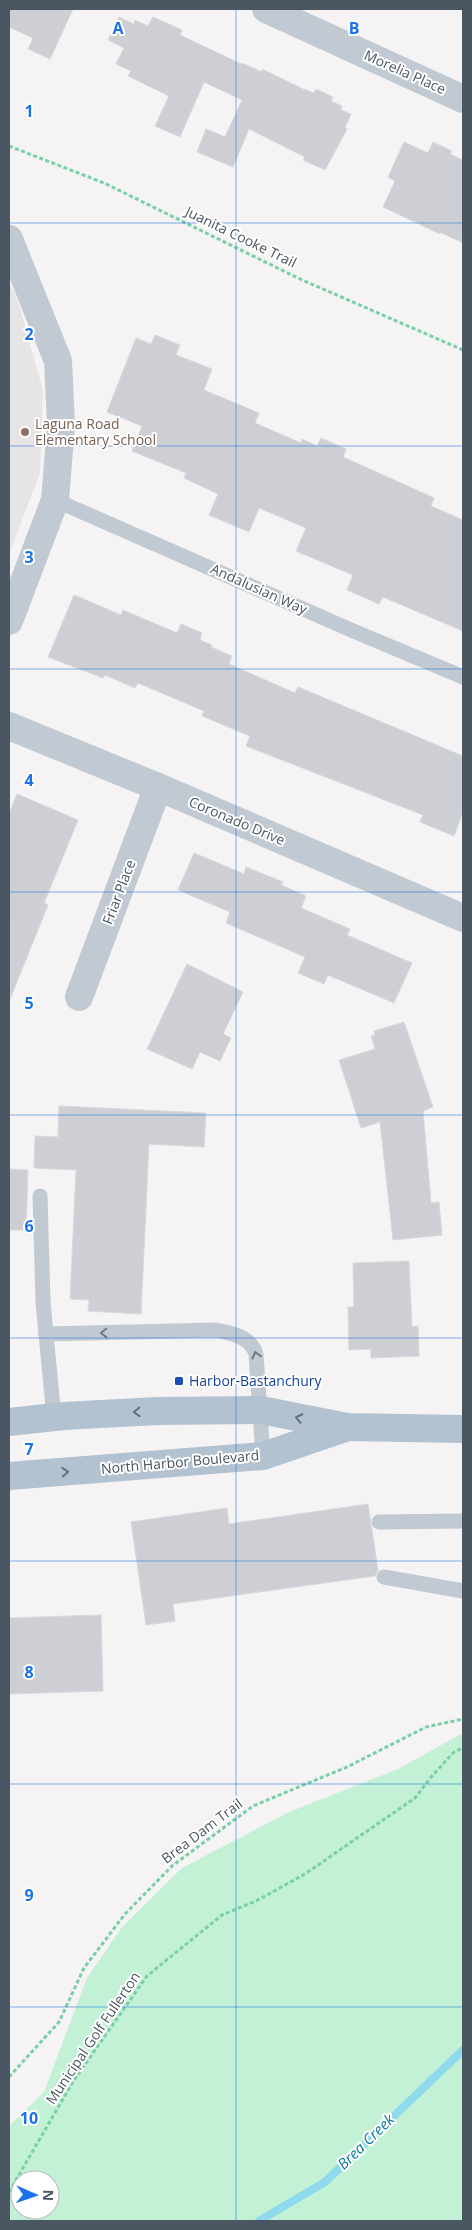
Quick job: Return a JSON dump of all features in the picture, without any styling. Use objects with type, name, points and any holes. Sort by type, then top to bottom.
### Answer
[{"type":"main road","name":"North Harbor Boulevard","points":[[9,1422],[54,1417],[157,1411],[261,1410],[347,1428],[463,1429]]},
{"type":"main road","name":"North Harbor Boulevard","points":[[9,1476],[264,1456],[347,1428]]},
{"type":"street","name":"Morelia Place","points":[[266,9],[463,98]]},
{"type":"street","points":[[9,240],[58,361],[60,425],[55,500],[9,621]]},
{"type":"street","name":"Coronado Drive","points":[[9,726],[158,787],[463,918]]},
{"type":"street","name":"Friar Place","points":[[79,997],[158,787]]},
{"type":"lane","name":"Andalusian Way","points":[[55,500],[463,677]]},
{"type":"lane","points":[[40,1196],[43,1301],[54,1417]]},
{"type":"lane","points":[[46,1334],[216,1330],[241,1336],[250,1343],[256,1354],[264,1456]]},
{"type":"lane","points":[[378,1522],[463,1521]]},
{"type":"lane","points":[[384,1577],[463,1591]]},
{"type":"path","name":"Juanita Cooke Trail","points":[[9,146],[10,148],[104,183],[300,279],[463,350]]},
{"type":"path","name":"Brea Dam Trail","points":[[9,2077],[59,2022],[84,1968],[125,1914],[172,1866],[253,1806],[347,1768],[426,1727],[463,1719]]},
{"type":"path","name":"Municipal Golf Fullerton","points":[[9,2192],[74,2080],[147,1976],[222,1915],[258,1900],[298,1879],[415,1798],[454,1752],[463,1748]]},
{"type":"shaded area","name":"Laguna Road Elementary School","points":[[9,282],[18,301],[43,391],[40,473],[9,554]]},
{"type":"green space","points":[[463,1733],[463,2221],[9,2221],[9,2126],[44,2092],[87,1978],[122,1927],[182,1868],[289,1812],[398,1769]]},
{"type":"building","points":[[9,9],[73,9],[50,59],[28,49],[33,38],[9,27]]},
{"type":"building","points":[[119,17],[134,24],[135,20],[148,26],[153,17],[182,30],[180,35],[241,64],[262,72],[262,69],[314,93],[316,89],[333,97],[331,101],[342,106],[341,110],[351,114],[345,128],[347,129],[325,170],[303,160],[305,157],[249,129],[233,167],[197,152],[206,129],[225,137],[242,100],[204,82],[180,137],[155,126],[169,96],[128,76],[131,71],[116,64],[124,48],[108,40]]},
{"type":"building","points":[[404,142],[428,153],[433,142],[452,151],[450,154],[463,160],[463,243],[383,207],[395,181],[388,177]]},
{"type":"building","points":[[155,335],[180,345],[176,355],[212,369],[204,390],[259,413],[255,423],[301,443],[302,439],[317,446],[321,438],[346,449],[343,457],[434,498],[431,506],[463,520],[463,631],[383,597],[379,604],[347,590],[353,575],[296,551],[306,528],[259,508],[249,532],[209,515],[218,494],[184,478],[186,473],[132,451],[142,426],[107,412],[136,338],[151,344]]},
{"type":"building","points":[[74,595],[121,615],[123,610],[177,633],[181,624],[202,633],[200,640],[212,645],[211,647],[232,656],[229,664],[295,693],[298,687],[463,756],[463,812],[454,836],[420,822],[423,815],[246,746],[250,736],[202,716],[204,711],[138,683],[135,688],[105,675],[103,678],[48,657]]},
{"type":"building","points":[[17,794],[78,820],[44,903],[48,905],[10,999],[9,814]]},
{"type":"building","points":[[194,853],[244,874],[246,867],[283,882],[281,885],[306,896],[301,908],[350,929],[347,935],[412,963],[394,1003],[328,975],[324,984],[298,973],[305,957],[226,923],[230,912],[178,890]]},
{"type":"building","points":[[187,964],[243,992],[223,1034],[231,1038],[220,1061],[200,1052],[192,1069],[147,1049]]},
{"type":"building","points":[[404,1022],[433,1107],[423,1111],[431,1203],[439,1202],[442,1235],[393,1240],[380,1122],[361,1128],[339,1060],[375,1049],[371,1036],[375,1035],[374,1031]]},
{"type":"building","points":[[59,1106],[206,1113],[204,1147],[149,1144],[141,1314],[88,1311],[89,1300],[70,1299],[76,1170],[34,1168],[35,1136],[58,1137]]},
{"type":"building","points":[[9,1169],[28,1170],[26,1230],[9,1230]]},
{"type":"building","points":[[409,1261],[412,1327],[418,1326],[419,1356],[371,1358],[371,1349],[349,1350],[348,1307],[354,1307],[353,1263]]},
{"type":"building","points":[[368,1504],[378,1570],[375,1576],[173,1604],[175,1621],[146,1625],[131,1522],[227,1508],[229,1524]]},
{"type":"building","points":[[101,1615],[103,1691],[9,1694],[9,1618]]},
{"type":"waterway","name":"Brea Creek","points":[[259,2221],[325,2182],[463,2050]]},
{"type":"place","name":"Laguna Road Elementary School","points":[[25,432]]},
{"type":"place","name":"Harbor-Bastanchury","points":[[179,1381]]}]
